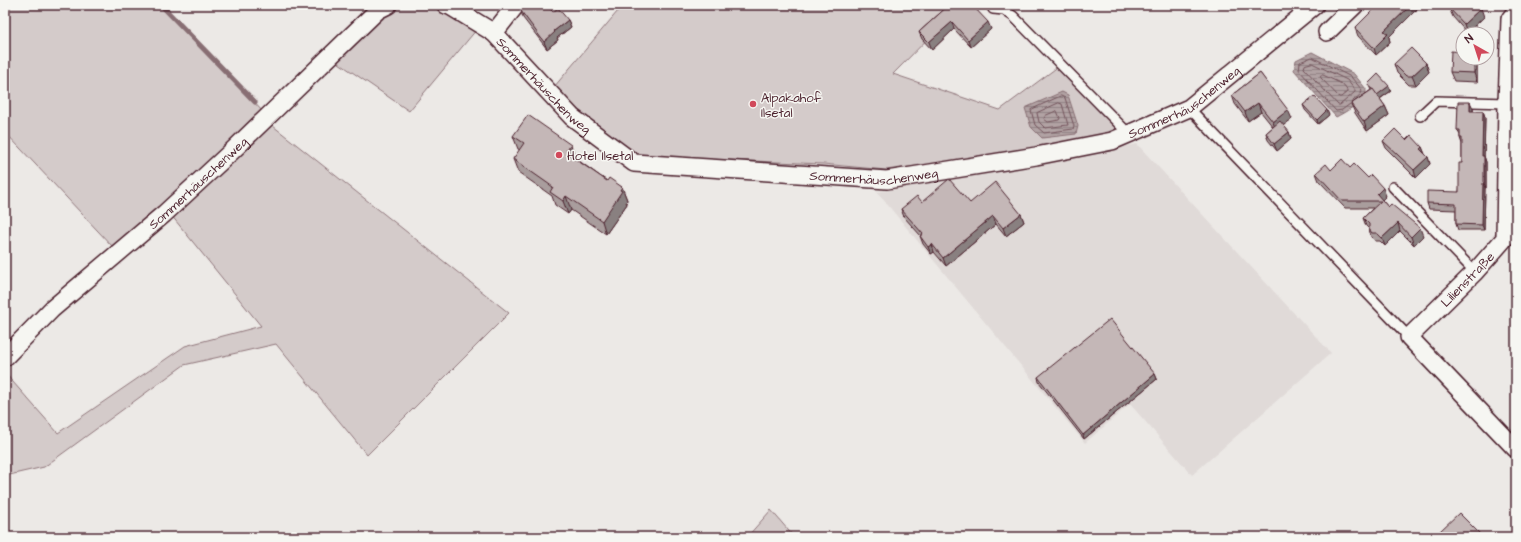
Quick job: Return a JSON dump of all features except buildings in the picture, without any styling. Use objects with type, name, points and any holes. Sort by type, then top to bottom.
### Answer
[{"type":"street","name":"Sommerhäuschenweg","points":[[5,357],[52,308],[164,214],[231,152],[378,10],[388,5]]},
{"type":"street","name":"Sommerhäuschenweg","points":[[446,5],[494,33],[572,117],[634,163],[887,180],[1082,147],[1112,141],[1130,134],[1189,108],[1315,5]]},
{"type":"street","points":[[494,33],[516,5]]},
{"type":"street","points":[[1326,32],[1355,5]]},
{"type":"street","name":"Lilienstraße","points":[[1409,337],[1475,272],[1505,238],[1510,19],[1516,11]]},
{"type":"street","points":[[1409,337],[1516,449]]},
{"type":"lane","points":[[993,9],[1004,10],[1013,16],[1130,134]]},
{"type":"lane","points":[[1420,116],[1436,101],[1507,103]]},
{"type":"lane","points":[[1189,108],[1409,337]]},
{"type":"lane","points":[[1393,187],[1475,272]]},
{"type":"shaded area","points":[[5,5],[162,5],[265,114],[113,247],[5,132]]},
{"type":"shaded area","points":[[402,5],[421,5],[446,11],[477,29],[409,111],[336,61],[382,14]]},
{"type":"shaded area","points":[[623,5],[961,5],[893,74],[1000,110],[1063,63],[1123,120],[1106,138],[1017,153],[886,170],[823,164],[637,156],[604,134],[554,87]]},
{"type":"shaded area","points":[[268,122],[509,313],[367,455],[276,344],[184,365],[44,467],[5,476],[5,373],[58,433],[185,346],[261,326],[171,215]]},
{"type":"shaded area","points":[[1137,144],[1331,353],[1192,475],[1130,404],[1085,443],[877,192]]},
{"type":"shaded area","points":[[771,510],[794,537],[747,537]]},
{"type":"water","points":[[1312,52],[1354,74],[1366,89],[1365,95],[1360,101],[1336,117],[1294,70],[1296,60]]},
{"type":"water","points":[[1062,92],[1068,95],[1078,126],[1076,134],[1042,138],[1031,127],[1025,108]]},
{"type":"waterway","points":[[161,5],[255,102]]},
{"type":"place","name":"Alpakahof Ilsetal","points":[[753,104]]},
{"type":"place","name":"Hotel Ilsetal","points":[[559,155]]}]
